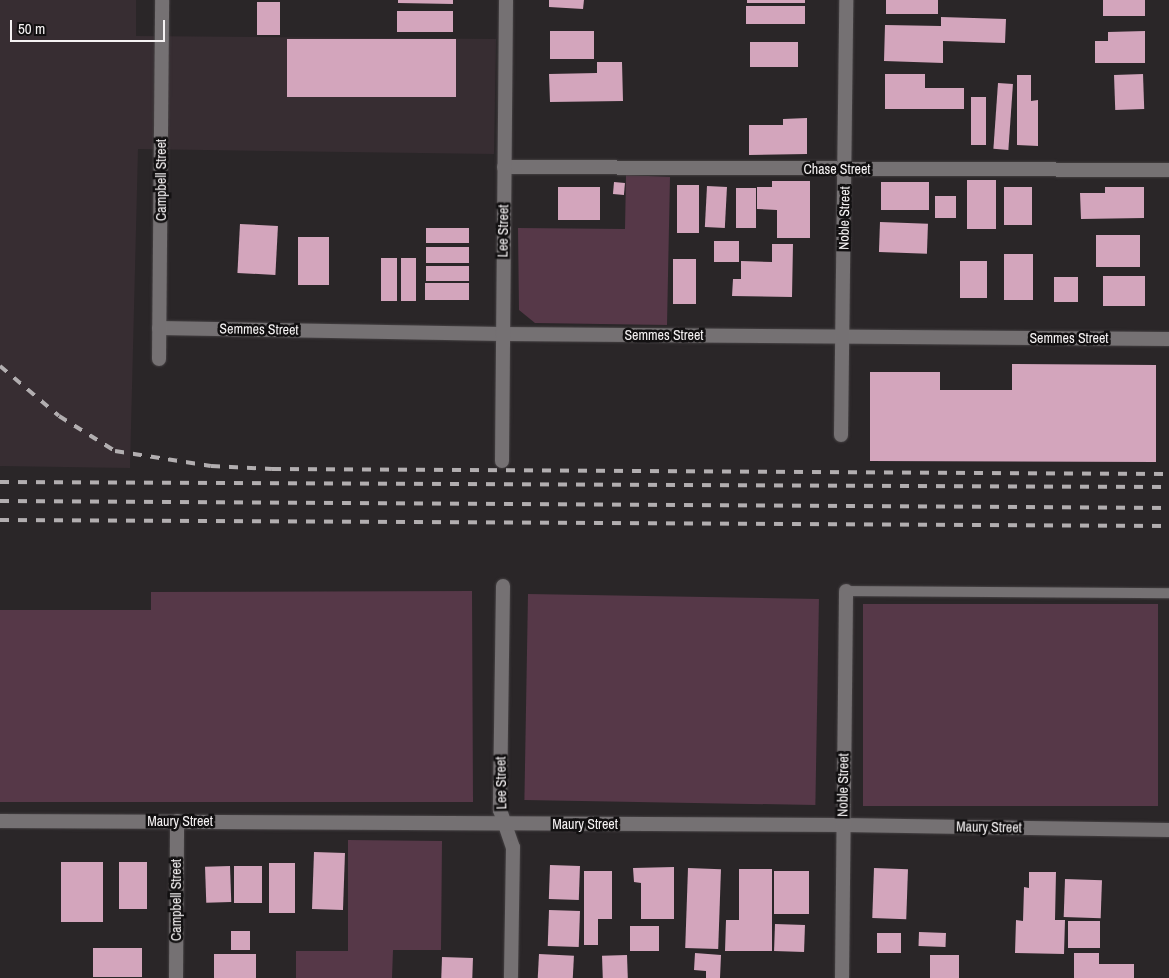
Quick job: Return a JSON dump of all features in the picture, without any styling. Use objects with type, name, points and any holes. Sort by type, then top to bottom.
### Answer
[{"type":"street","name":"Campbell Street","points":[[159,359],[162,0]]},
{"type":"street","name":"Lee Street","points":[[502,461],[506,0]]},
{"type":"street","name":"Noble Street","points":[[841,435],[846,0]]},
{"type":"street","name":"Chase Street","points":[[504,167],[1169,170]]},
{"type":"street","name":"Semmes Street","points":[[160,328],[502,334],[1169,339]]},
{"type":"street","name":"Lee Street","points":[[503,586],[500,810],[513,847],[511,978]]},
{"type":"street","name":"Noble Street","points":[[842,978],[842,825],[846,591]]},
{"type":"street","name":"Maury Street","points":[[0,821],[842,825],[1169,830]]},
{"type":"street","name":"Campbell Street","points":[[176,978],[177,821]]},
{"type":"lane","points":[[846,591],[1169,593]]},
{"type":"shaded area","points":[[0,0],[136,0],[136,36],[496,39],[494,154],[138,149],[130,468],[0,466]]},
{"type":"shaded area","points":[[626,175],[670,177],[667,325],[535,323],[519,310],[518,228],[625,229]]},
{"type":"shaded area","points":[[472,591],[473,802],[0,802],[0,610],[151,610],[151,592]]},
{"type":"shaded area","points":[[528,594],[819,599],[815,805],[524,800]]},
{"type":"shaded area","points":[[863,604],[1158,604],[1158,806],[863,806]]},
{"type":"shaded area","points":[[348,840],[442,841],[441,950],[393,950],[392,978],[296,978],[296,951],[348,951]]},
{"type":"building","points":[[398,0],[453,0],[453,4],[398,3]]},
{"type":"building","points":[[549,0],[584,0],[583,9],[549,7]]},
{"type":"building","points":[[747,0],[805,0],[805,3],[747,3]]},
{"type":"building","points":[[886,0],[938,0],[938,14],[886,14]]},
{"type":"building","points":[[1103,0],[1145,0],[1145,16],[1103,16]]},
{"type":"building","points":[[257,2],[280,2],[280,35],[257,35]]},
{"type":"building","points":[[746,6],[805,6],[805,24],[746,24]]},
{"type":"building","points":[[397,11],[453,11],[453,32],[397,32]]},
{"type":"building","points":[[941,17],[1006,19],[1005,43],[943,41],[943,63],[884,61],[885,25],[941,26]]},
{"type":"building","points":[[550,31],[594,31],[594,59],[550,59]]},
{"type":"building","points":[[1145,31],[1145,63],[1095,63],[1095,41],[1108,41],[1108,32]]},
{"type":"building","points":[[287,39],[456,39],[456,97],[287,97]]},
{"type":"building","points":[[750,42],[798,42],[798,67],[750,67]]},
{"type":"building","points":[[597,62],[622,62],[623,101],[550,102],[549,74],[597,73]]},
{"type":"building","points":[[885,74],[925,74],[925,88],[964,88],[964,109],[885,109]]},
{"type":"building","points":[[1143,74],[1144,109],[1115,110],[1114,75]]},
{"type":"building","points":[[1017,75],[1031,75],[1031,101],[1038,100],[1038,146],[1017,145]]},
{"type":"building","points":[[998,83],[1013,84],[1008,150],[993,149]]},
{"type":"building","points":[[971,97],[986,97],[986,145],[971,145]]},
{"type":"building","points":[[807,118],[807,154],[749,155],[749,125],[783,125],[783,119]]},
{"type":"building","points":[[967,180],[996,180],[996,229],[967,229]]},
{"type":"building","points":[[772,181],[810,181],[810,238],[777,238],[777,210],[757,209],[757,187],[772,187]]},
{"type":"building","points":[[614,182],[625,183],[624,195],[613,194]]},
{"type":"building","points":[[881,182],[929,182],[929,210],[881,210]]},
{"type":"building","points":[[677,185],[699,185],[699,233],[677,233]]},
{"type":"building","points":[[707,186],[727,187],[725,228],[705,227]]},
{"type":"building","points":[[558,187],[600,187],[600,220],[558,220]]},
{"type":"building","points":[[1004,187],[1032,187],[1032,225],[1004,225]]},
{"type":"building","points":[[1105,187],[1144,187],[1144,218],[1081,219],[1080,193],[1105,193]]},
{"type":"building","points":[[736,188],[756,188],[756,228],[736,228]]},
{"type":"building","points":[[935,196],[956,196],[956,218],[935,218]]},
{"type":"building","points":[[880,222],[928,224],[927,254],[879,252]]},
{"type":"building","points":[[240,224],[278,226],[275,275],[237,273]]},
{"type":"building","points":[[426,228],[469,228],[469,243],[426,243]]},
{"type":"building","points":[[1096,235],[1140,235],[1140,267],[1096,267]]},
{"type":"building","points":[[298,237],[329,237],[329,285],[298,285]]},
{"type":"building","points":[[714,241],[739,241],[739,262],[714,262]]},
{"type":"building","points":[[772,244],[793,244],[792,297],[732,296],[733,279],[741,279],[741,261],[772,262]]},
{"type":"building","points":[[426,247],[469,247],[469,263],[426,263]]},
{"type":"building","points":[[1004,254],[1033,254],[1033,300],[1004,300]]},
{"type":"building","points":[[381,258],[397,258],[397,301],[381,301]]},
{"type":"building","points":[[401,258],[416,258],[416,301],[401,301]]},
{"type":"building","points":[[673,259],[696,259],[696,304],[673,304]]},
{"type":"building","points":[[960,261],[987,261],[987,298],[960,298]]},
{"type":"building","points":[[426,266],[469,266],[469,281],[426,281]]},
{"type":"building","points":[[1103,276],[1145,276],[1145,306],[1103,306]]},
{"type":"building","points":[[1054,277],[1078,277],[1078,302],[1054,302]]},
{"type":"building","points":[[425,283],[469,283],[469,300],[425,300]]},
{"type":"building","points":[[1012,364],[1156,365],[1156,462],[870,461],[870,372],[940,372],[940,390],[1012,390]]},
{"type":"building","points":[[314,852],[345,853],[343,910],[312,909]]},
{"type":"building","points":[[61,862],[103,862],[103,922],[61,922]]},
{"type":"building","points":[[119,862],[147,862],[147,909],[119,909]]},
{"type":"building","points":[[269,863],[295,863],[295,913],[269,913]]},
{"type":"building","points":[[550,865],[580,866],[579,900],[549,899]]},
{"type":"building","points":[[230,866],[231,902],[206,903],[205,867]]},
{"type":"building","points":[[234,866],[262,866],[262,903],[234,903]]},
{"type":"building","points":[[674,867],[674,919],[641,919],[641,883],[634,882],[633,868]]},
{"type":"building","points":[[688,868],[721,869],[718,949],[685,948]]},
{"type":"building","points":[[874,868],[908,869],[906,919],[872,918]]},
{"type":"building","points":[[739,869],[772,869],[772,951],[725,951],[726,920],[739,920]]},
{"type":"building","points":[[584,871],[612,871],[612,919],[598,919],[598,945],[584,945]]},
{"type":"building","points":[[774,871],[809,871],[809,914],[774,914]]},
{"type":"building","points":[[1029,872],[1056,872],[1055,920],[1065,920],[1064,954],[1015,953],[1016,920],[1023,921],[1024,887],[1029,888]]},
{"type":"building","points":[[1065,879],[1102,880],[1101,918],[1064,917]]},
{"type":"building","points":[[549,910],[580,911],[579,947],[548,946]]},
{"type":"building","points":[[1068,921],[1100,921],[1100,948],[1068,948]]},
{"type":"building","points":[[775,924],[805,925],[804,952],[774,951]]},
{"type":"building","points":[[630,926],[659,926],[659,951],[630,951]]},
{"type":"building","points":[[231,931],[250,931],[250,950],[231,950]]},
{"type":"building","points":[[919,932],[946,933],[945,947],[919,946]]},
{"type":"building","points":[[877,933],[901,933],[901,953],[877,953]]},
{"type":"building","points":[[93,948],[142,948],[142,977],[93,977]]},
{"type":"building","points":[[695,953],[721,955],[720,978],[706,978],[706,971],[694,970]]},
{"type":"building","points":[[1074,953],[1099,953],[1099,964],[1134,964],[1134,978],[1074,978]]},
{"type":"building","points":[[214,954],[256,954],[256,978],[214,978]]},
{"type":"building","points":[[539,954],[574,956],[573,978],[538,978]]},
{"type":"building","points":[[627,955],[628,978],[603,978],[602,956]]},
{"type":"building","points":[[930,955],[959,955],[959,978],[930,978]]},
{"type":"building","points":[[442,957],[473,958],[472,978],[441,978]]},
{"type":"railway","points":[[0,366],[59,416],[115,451],[211,466],[272,469],[1169,474]]},
{"type":"railway","points":[[0,482],[1169,487]]},
{"type":"railway","points":[[0,501],[1169,508]]},
{"type":"railway","points":[[0,520],[1169,526]]}]
